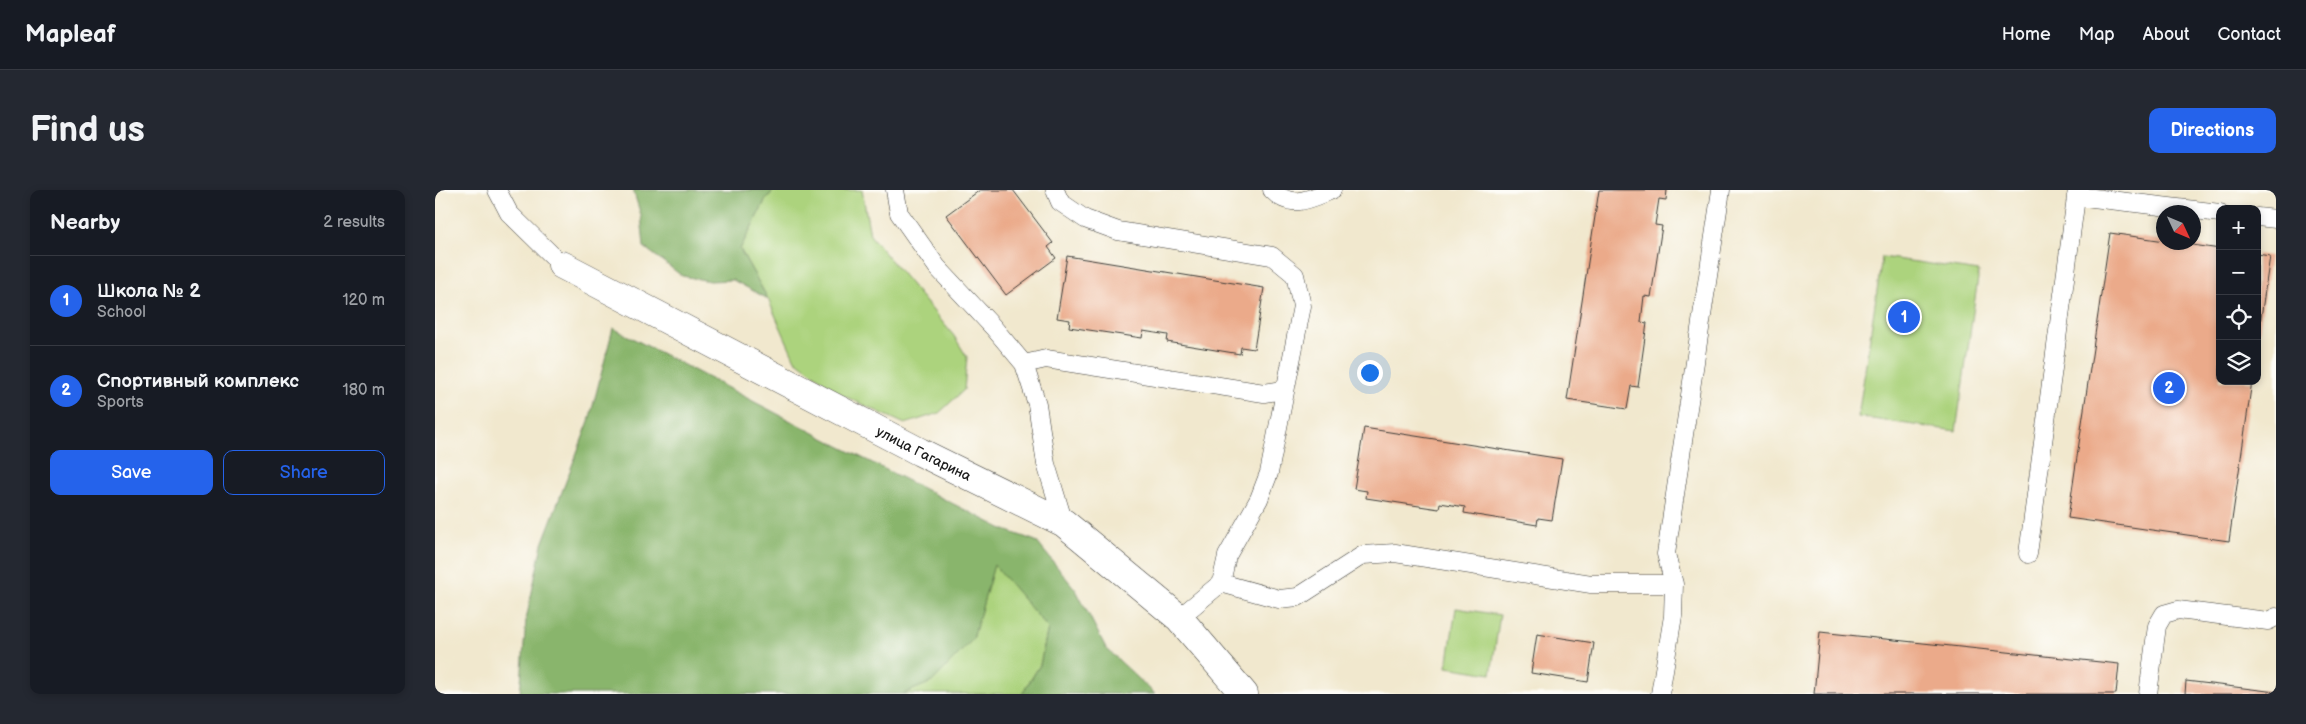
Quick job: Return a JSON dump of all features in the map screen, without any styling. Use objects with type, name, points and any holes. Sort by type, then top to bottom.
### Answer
[{"type":"street","name":"улица Гагарина","points":[[563,265],[920,452],[1064,523],[1179,618],[1244,694]]},
{"type":"lane","points":[[497,190],[509,213],[563,265]]},
{"type":"lane","points":[[895,190],[899,213],[937,267],[993,327],[1023,364],[1037,404],[1046,464],[1064,523]]},
{"type":"lane","points":[[1055,190],[1060,202],[1085,219],[1111,229],[1272,256],[1295,275],[1302,306],[1283,390],[1269,473],[1259,499],[1227,556],[1221,583],[1179,618]]},
{"type":"lane","points":[[1272,190],[1280,199],[1301,202],[1332,190]]},
{"type":"lane","points":[[1660,694],[1673,616],[1674,584],[1666,554],[1721,190]]},
{"type":"lane","points":[[2028,554],[2077,193],[2216,212]]},
{"type":"lane","points":[[2261,217],[2276,219]]},
{"type":"lane","points":[[1023,364],[1046,359],[1264,393],[1283,390]]},
{"type":"lane","points":[[1221,583],[1279,599],[1298,597],[1363,555],[1395,553],[1591,584],[1674,584]]},
{"type":"lane","points":[[2148,694],[2157,626],[2164,614],[2178,610],[2268,621],[2276,617]]},
{"type":"green space","points":[[633,190],[774,190],[766,199],[740,249],[768,299],[733,280],[710,281],[682,276],[644,247],[641,215]]},
{"type":"green space","points":[[774,190],[862,190],[870,235],[954,336],[967,357],[964,390],[939,413],[905,424],[842,395],[795,360],[768,299],[740,249],[766,199]]},
{"type":"green space","points":[[1882,257],[1979,271],[1956,431],[1858,417]]},
{"type":"green space","points":[[613,328],[1005,530],[1036,541],[1076,590],[1106,648],[1155,694],[1022,694],[1040,665],[1048,628],[994,565],[973,639],[932,682],[903,694],[520,694],[526,620],[542,544],[589,421]]},
{"type":"green space","points":[[994,564],[1048,628],[1040,665],[1022,694],[903,694],[973,639]]},
{"type":"green space","points":[[1456,608],[1500,615],[1491,674],[1447,667]]},
{"type":"building","points":[[980,190],[1013,190],[1053,243],[1048,247],[1056,258],[1006,295],[946,215]]},
{"type":"building","points":[[1599,190],[1667,190],[1666,200],[1659,199],[1655,225],[1662,226],[1651,297],[1644,296],[1641,322],[1647,323],[1638,387],[1631,386],[1627,409],[1567,400]]},
{"type":"building","points":[[2110,233],[2156,240],[2156,250],[2201,250],[2201,246],[2216,248],[2216,385],[2251,385],[2229,541],[2068,518]]},
{"type":"building","points":[[2261,255],[2270,256],[2261,318]]},
{"type":"building","points":[[1067,256],[1264,288],[1254,349],[1241,347],[1240,354],[1167,342],[1168,335],[1143,331],[1142,338],[1069,327],[1070,320],[1057,318]]},
{"type":"building","points":[[1364,428],[1562,459],[1552,520],[1538,518],[1537,525],[1464,513],[1465,507],[1440,503],[1439,509],[1366,498],[1367,491],[1354,489]]},
{"type":"building","points":[[1820,632],[2119,664],[2116,694],[1814,694]]},
{"type":"building","points":[[1537,634],[1594,643],[1588,682],[1531,673]]},
{"type":"building","points":[[2186,681],[2276,692],[2276,694],[2185,694]]},
{"type":"place","name":"Школа № 2","points":[[1904,317]]},
{"type":"place","name":"Спортивный комплекс","points":[[2169,388]]}]
